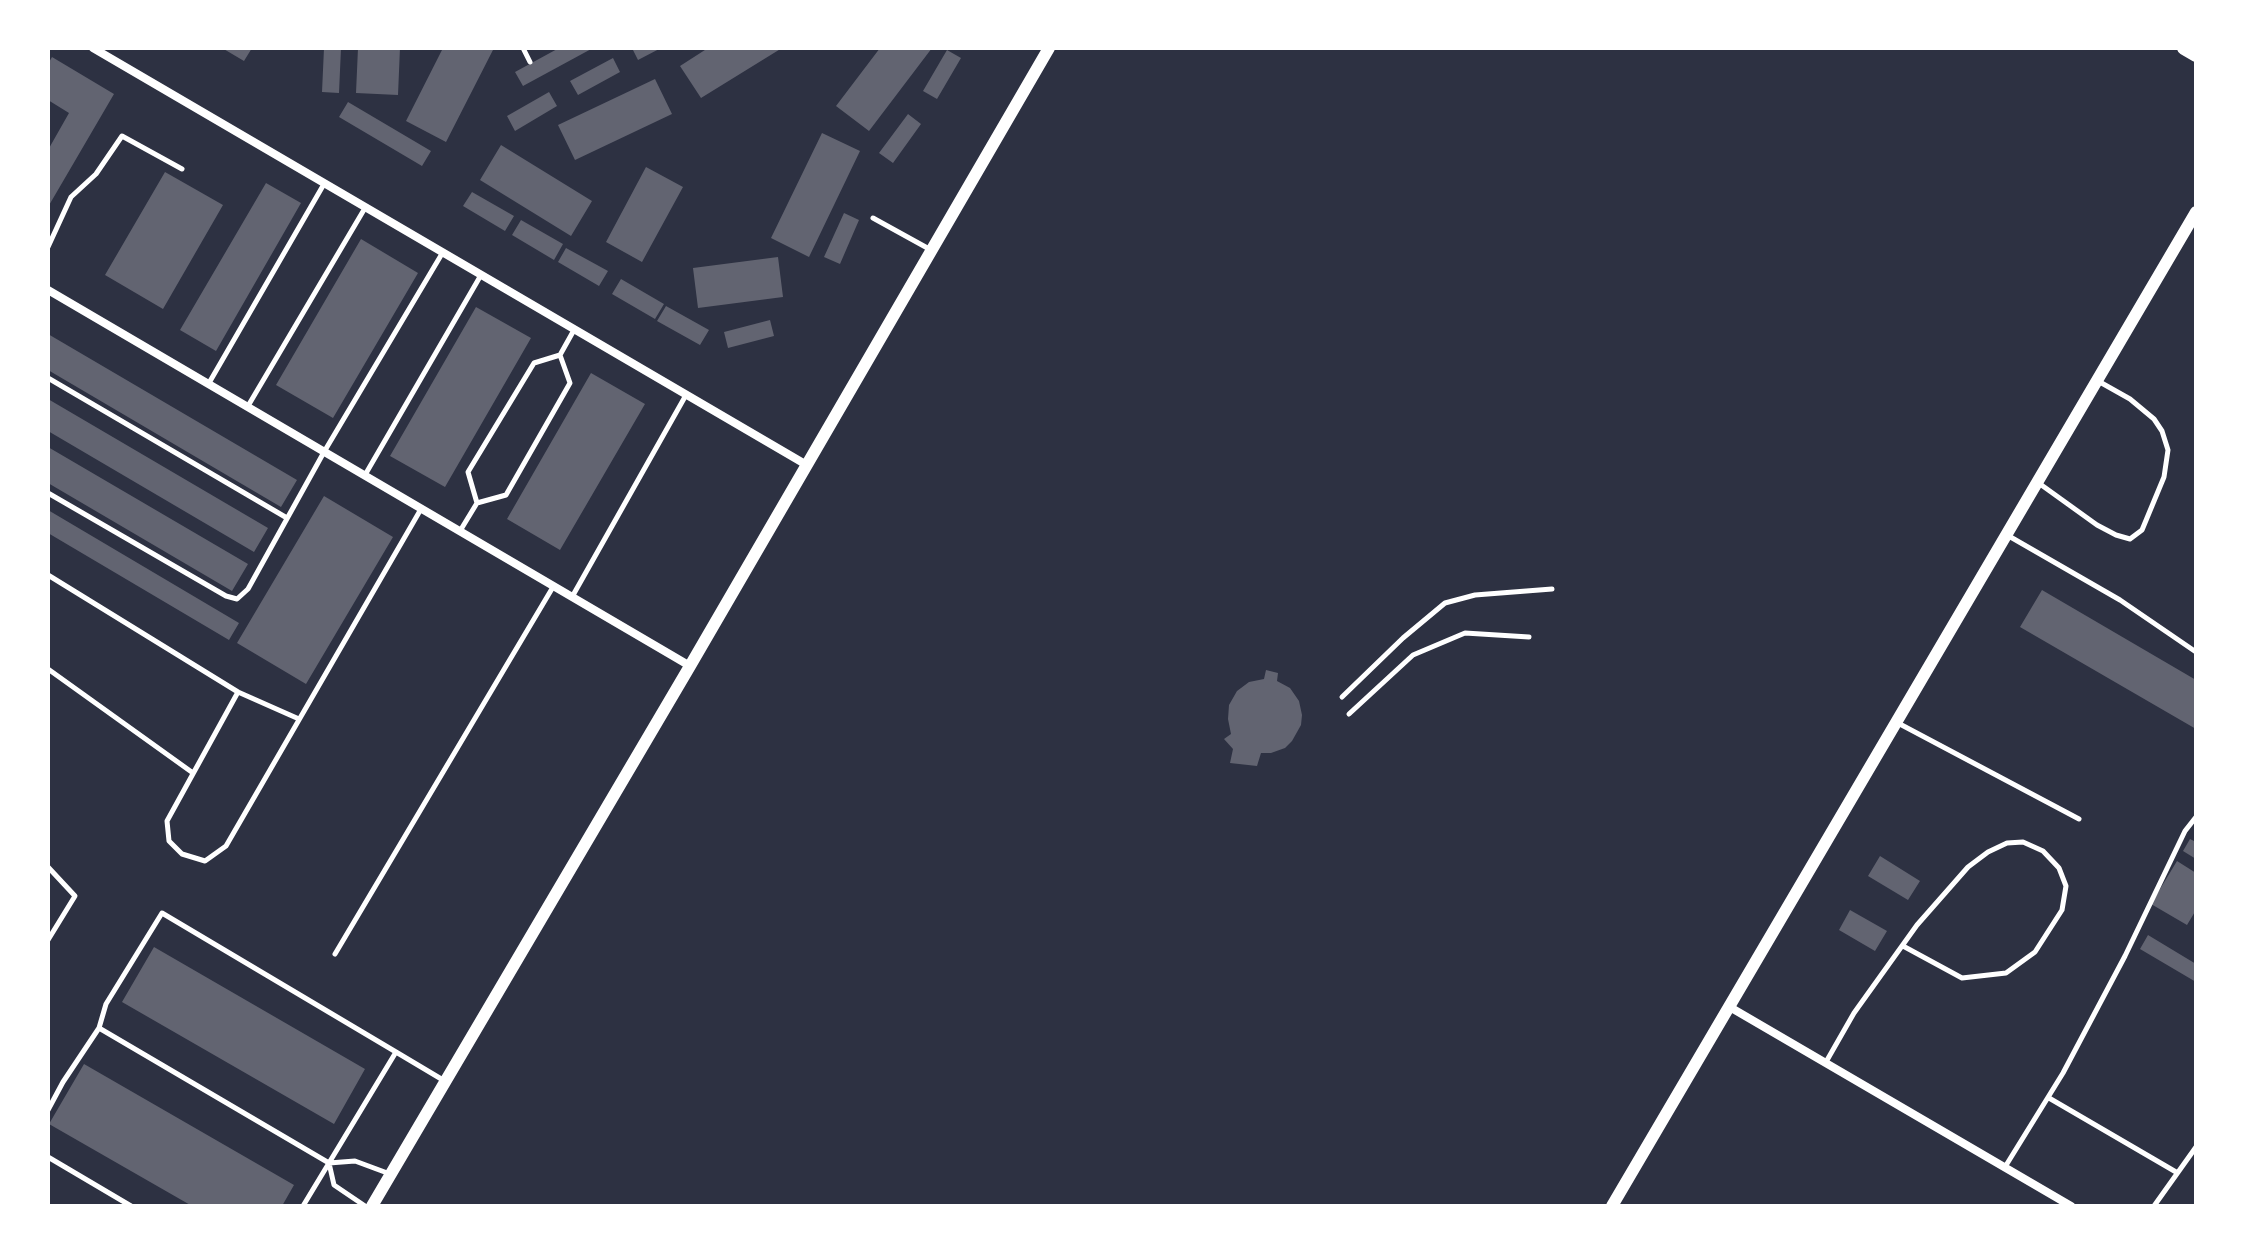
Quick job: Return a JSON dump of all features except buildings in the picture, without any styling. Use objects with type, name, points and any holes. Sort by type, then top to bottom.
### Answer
[{"type":"main road","points":[[2184,48],[2196,55]]},
{"type":"street","points":[[93,48],[805,464]]},
{"type":"street","points":[[372,1206],[1049,48]]},
{"type":"street","points":[[1612,1206],[2196,212]]},
{"type":"street","points":[[48,290],[690,666]]},
{"type":"street","points":[[1728,1006],[2071,1206]]},
{"type":"lane","points":[[523,48],[530,62]]},
{"type":"lane","points":[[48,247],[71,197],[96,174],[122,136],[182,169]]},
{"type":"lane","points":[[208,384],[325,183]]},
{"type":"lane","points":[[247,407],[365,207]]},
{"type":"lane","points":[[873,218],[931,250]]},
{"type":"lane","points":[[48,493],[226,596],[237,599],[248,589],[324,452],[443,252]]},
{"type":"lane","points":[[365,476],[481,275]]},
{"type":"lane","points":[[477,503],[468,472],[534,363],[560,355],[574,330]]},
{"type":"lane","points":[[460,531],[477,503],[506,495],[570,383],[560,355]]},
{"type":"lane","points":[[48,378],[287,518]]},
{"type":"lane","points":[[2037,482],[2116,535],[2130,539],[2142,530],[2168,465],[2168,450],[2162,431],[2141,408],[2097,380]]},
{"type":"lane","points":[[572,597],[686,395]]},
{"type":"lane","points":[[238,692],[167,821],[169,841],[182,854],[205,861],[226,846],[421,509]]},
{"type":"lane","points":[[2006,534],[2120,600],[2196,652]]},
{"type":"lane","points":[[48,575],[238,692],[299,719]]},
{"type":"lane","points":[[335,954],[554,586]]},
{"type":"lane","points":[[1342,697],[1403,638],[1445,603],[1475,595],[1552,589]]},
{"type":"lane","points":[[1349,714],[1413,655],[1465,633],[1529,637]]},
{"type":"lane","points":[[48,669],[193,773]]},
{"type":"lane","points":[[1895,722],[2079,819]]},
{"type":"lane","points":[[2005,1168],[2049,1098],[2125,956],[2185,831],[2196,817]]},
{"type":"lane","points":[[1826,1063],[1854,1013],[1917,925],[1968,867],[2007,843],[2023,842],[2043,851],[2059,868],[2066,886],[2062,910],[2035,952],[2006,973],[1962,978],[1903,946]]},
{"type":"lane","points":[[48,867],[75,896],[49,937]]},
{"type":"lane","points":[[48,1110],[99,1028],[106,1004],[162,913],[445,1082]]},
{"type":"lane","points":[[99,1028],[329,1163],[355,1161],[390,1175]]},
{"type":"lane","points":[[303,1206],[396,1052]]},
{"type":"lane","points":[[2049,1098],[2176,1172]]},
{"type":"lane","points":[[2154,1206],[2196,1147]]},
{"type":"lane","points":[[48,1157],[131,1206]]},
{"type":"lane","points":[[329,1163],[334,1185],[365,1206]]}]
